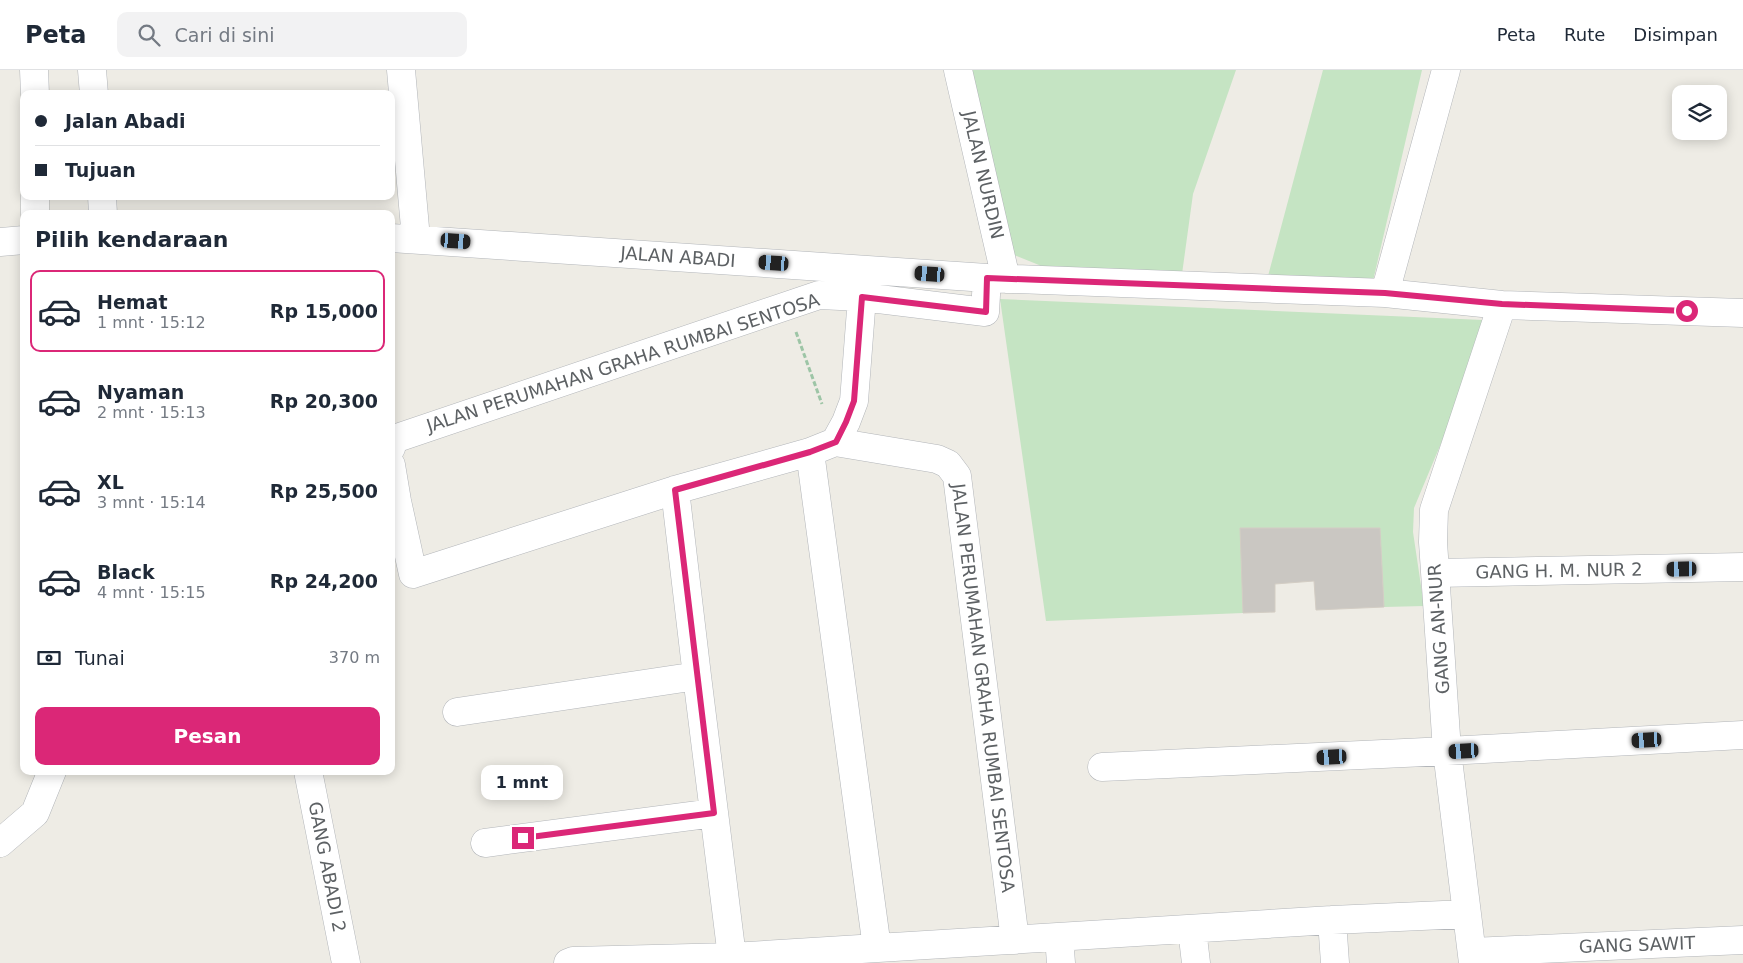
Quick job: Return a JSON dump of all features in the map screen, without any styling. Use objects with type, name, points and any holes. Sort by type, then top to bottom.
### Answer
[{"type":"street","points":[[34,70],[35,90]]},
{"type":"street","points":[[92,70],[94,90]]},
{"type":"street","points":[[401,70],[404,238]]},
{"type":"street","name":"JALAN NURDIN","points":[[958,70],[997,279],[986,312]]},
{"type":"street","points":[[1385,293],[1446,70]]},
{"type":"street","name":"JALAN ABADI","points":[[404,238],[997,279],[1385,293],[1502,304],[1743,313]]},
{"type":"street","points":[[0,242],[20,240]]},
{"type":"street","points":[[395,489],[413,574],[675,490],[810,452],[836,442],[854,401],[862,297],[854,269]]},
{"type":"street","name":"JALAN PERUMAHAN GRAHA RUMBAI SENTOSA","points":[[395,439],[819,295],[862,297],[986,312]]},
{"type":"street","name":"GANG AN-NUR","points":[[1472,957],[1447,752],[1433,542],[1434,510],[1502,304]]},
{"type":"street","name":"JALAN PERUMAHAN GRAHA RUMBAI SENTOSA","points":[[836,442],[937,459],[948,464],[958,476],[1015,940]]},
{"type":"street","points":[[810,452],[877,948]]},
{"type":"street","points":[[675,490],[696,676],[732,957]]},
{"type":"street","name":"GANG H. M. NUR 2","points":[[1436,573],[1743,567]]},
{"type":"street","points":[[457,712],[696,676]]},
{"type":"street","points":[[1102,767],[1447,752],[1743,735]]},
{"type":"street","points":[[0,843],[35,813],[50,775]]},
{"type":"street","name":"GANG ABADI 2","points":[[309,775],[346,963]]},
{"type":"street","points":[[485,844],[714,813]]},
{"type":"street","points":[[568,963],[573,961],[732,957],[786,958],[877,948],[923,954],[1015,940],[1060,950],[1192,929],[1466,914]]},
{"type":"street","points":[[1332,920],[1335,963]]},
{"type":"street","points":[[1192,929],[1196,963]]},
{"type":"street","name":"GANG SAWIT","points":[[1472,957],[1743,940]]},
{"type":"path","points":[[786,306],[836,442]]},
{"type":"green space","points":[[969,70],[1236,70],[1193,194],[1182,274],[1045,271],[1039,265],[1014,255]]},
{"type":"green space","points":[[1323,70],[1422,70],[1373,281],[1268,276]]},
{"type":"green space","points":[[1000,299],[1483,320],[1442,441],[1414,508],[1413,532],[1424,606],[1384,607],[1380,528],[1241,528],[1243,613],[1046,621]]},
{"type":"building","points":[[1240,528],[1380,528],[1384,607],[1316,610],[1314,581],[1275,584],[1275,612],[1243,613]]},
{"type":"route","points":[[523,838],[714,813],[675,490],[810,452],[836,442],[854,401],[862,297],[986,312],[987,278],[1385,293],[1502,304],[1687,311]]}]
